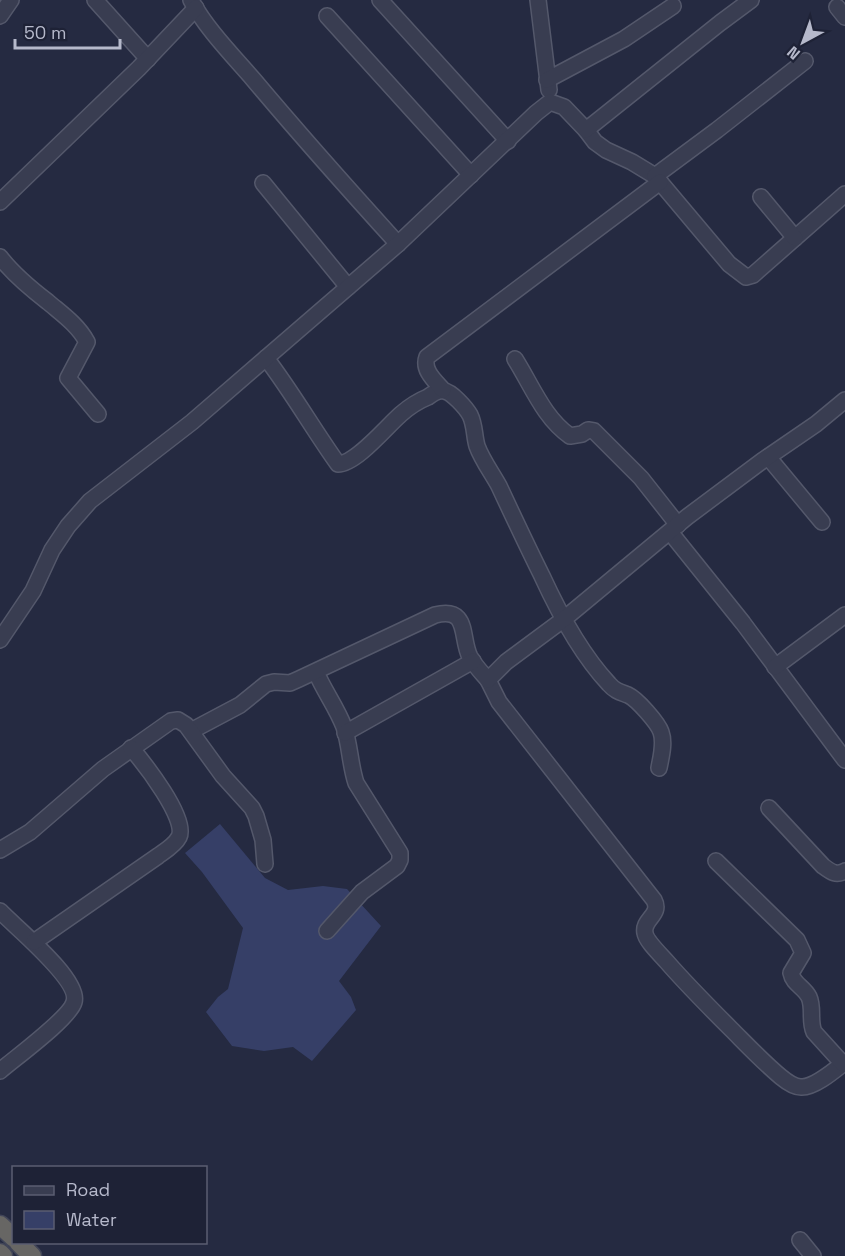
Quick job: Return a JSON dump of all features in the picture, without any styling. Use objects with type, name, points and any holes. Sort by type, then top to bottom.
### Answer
[{"type":"highway","points":[[0,1225],[12,1236]]},
{"type":"highway","points":[[20,1244],[32,1256]]},
{"type":"street","points":[[0,16],[11,0]]},
{"type":"street","points":[[95,0],[148,59]]},
{"type":"street","points":[[380,0],[508,141]]},
{"type":"street","points":[[538,0],[550,102]]},
{"type":"street","points":[[586,130],[751,0]]},
{"type":"street","points":[[0,202],[148,59],[194,4],[211,30],[298,133],[398,244]]},
{"type":"street","points":[[547,80],[624,39],[672,6]]},
{"type":"street","points":[[327,16],[471,176]]},
{"type":"street","points":[[659,768],[663,739],[661,731],[635,700],[615,690],[608,683],[578,642],[550,594],[477,446],[470,415],[450,393],[443,390],[427,369],[425,362],[428,357],[805,61]]},
{"type":"street","points":[[0,640],[33,591],[52,550],[76,516],[90,501],[192,422],[398,244],[550,102]]},
{"type":"street","points":[[550,102],[564,107],[595,142],[606,150],[632,162],[657,179],[729,264],[746,277],[753,275],[845,194]]},
{"type":"street","points":[[263,183],[348,287]]},
{"type":"street","points":[[761,196],[795,238]]},
{"type":"street","points":[[0,257],[15,274],[67,318],[83,335],[87,342],[68,378],[98,414]]},
{"type":"street","points":[[266,358],[338,464],[350,461],[412,405],[443,390]]},
{"type":"street","points":[[516,360],[557,425],[570,436],[582,434],[588,430],[594,431],[641,478],[742,623],[845,760]]},
{"type":"street","points":[[488,680],[506,662],[564,619],[674,528],[816,424],[845,400]]},
{"type":"street","points":[[768,457],[822,522]]},
{"type":"street","points":[[191,731],[240,705],[266,684],[290,683],[435,615],[445,612],[455,615],[462,623],[466,646],[473,661],[488,680],[499,702],[654,900],[657,905],[656,911],[645,926],[645,934],[660,954],[753,1052],[782,1078],[792,1085],[802,1087],[814,1084],[844,1063],[814,1032],[811,1026],[809,998],[804,990],[792,981],[791,974],[803,953],[797,940],[716,861]]},
{"type":"street","points":[[775,667],[845,615]]},
{"type":"street","points":[[345,733],[473,661]]},
{"type":"street","points":[[316,672],[339,716],[356,783],[400,853],[397,866],[362,892],[327,931]]},
{"type":"street","points":[[0,850],[30,832],[131,748],[171,721],[178,720],[186,725],[223,776],[252,808],[262,840],[265,864]]},
{"type":"street","points":[[34,942],[158,856],[175,843],[180,836],[181,828],[172,806],[145,764],[131,748]]},
{"type":"street","points":[[769,808],[823,866],[832,873],[839,874],[845,871]]},
{"type":"street","points":[[0,911],[19,931],[34,942],[57,968],[72,988],[75,996],[74,1003],[64,1017],[0,1071]]},
{"type":"street","points":[[800,1240],[813,1256]]},
{"type":"water","points":[[220,824],[265,878],[288,890],[323,886],[347,889],[381,926],[339,981],[351,997],[356,1010],[312,1061],[293,1047],[264,1051],[232,1046],[206,1012],[228,989],[243,928],[202,872],[185,853]]}]
